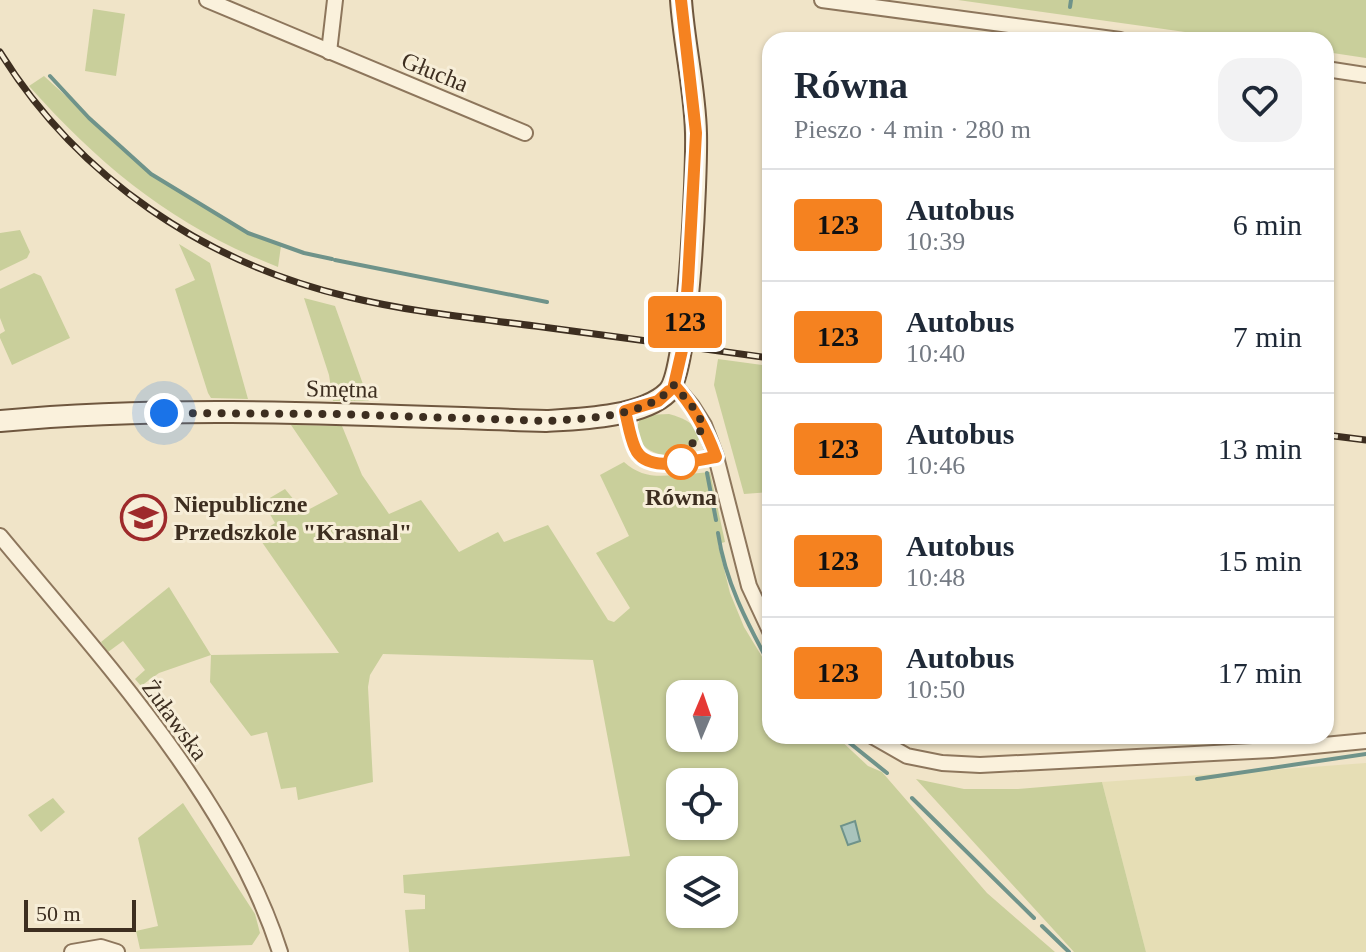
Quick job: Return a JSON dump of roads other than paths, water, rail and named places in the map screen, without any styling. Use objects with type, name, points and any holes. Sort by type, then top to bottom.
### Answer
[{"type":"street","name":"Głucha","points":[[207,0],[525,133]]},
{"type":"street","points":[[329,52],[335,0]]},
{"type":"street","points":[[681,0],[696,133],[683,346],[674,385],[704,425],[716,457],[749,586],[762,614]]},
{"type":"street","points":[[822,0],[1060,32]]},
{"type":"street","points":[[1334,70],[1366,75]]},
{"type":"street","name":"Smętna","points":[[0,421],[135,412],[576,420],[646,406],[658,401],[674,385]]},
{"type":"street","name":"Żuławska","points":[[0,536],[83,633],[217,817],[256,887],[280,952]]},
{"type":"street","points":[[886,744],[907,756],[942,763],[980,765],[1272,750],[1366,741]]},
{"type":"street","points":[[72,952],[101,947],[117,952]]},
{"type":"water","points":[[855,821],[860,841],[848,845],[841,826]]},
{"type":"waterway","points":[[1070,7],[1071,0]]},
{"type":"waterway","points":[[50,76],[89,118],[151,174],[248,233],[304,253],[332,259]]},
{"type":"waterway","points":[[335,260],[547,302]]},
{"type":"waterway","points":[[707,473],[716,520]]},
{"type":"waterway","points":[[718,533],[731,585],[762,650]]},
{"type":"waterway","points":[[851,744],[887,773]]},
{"type":"waterway","points":[[1197,779],[1366,754]]},
{"type":"waterway","points":[[912,798],[1034,918]]},
{"type":"waterway","points":[[1042,926],[1069,952]]},
{"type":"railway","points":[[0,52],[31,97],[67,139],[107,176],[150,209],[196,238],[245,262],[296,282],[395,307],[762,357]]},
{"type":"railway","points":[[1334,436],[1366,440]]},
{"type":"place","name":"Równa","points":[[681,462]]},
{"type":"place","name":"Niepubliczne Przedszkole \"Krasnal\"","points":[[143,518]]}]
